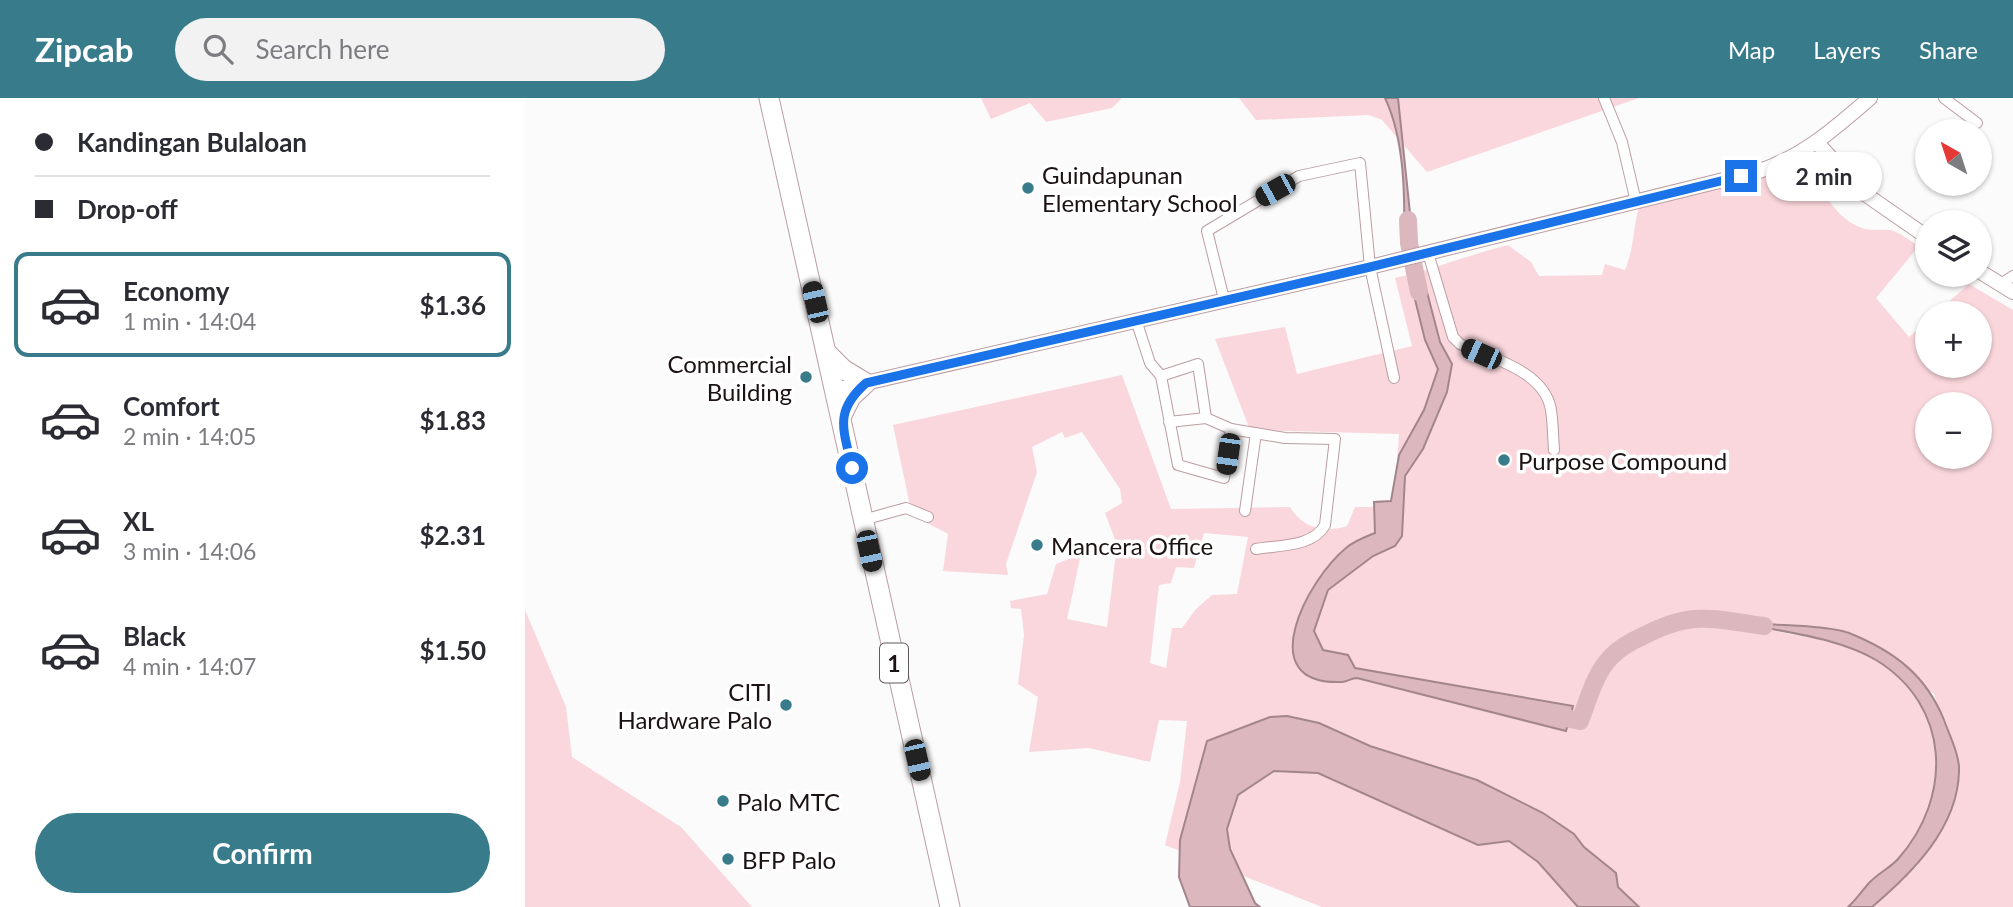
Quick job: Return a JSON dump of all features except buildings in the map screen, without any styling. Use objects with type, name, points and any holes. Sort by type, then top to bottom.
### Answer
[{"type":"highway","name":"1","points":[[769,98],[950,907]]},
{"type":"highway","points":[[827,354],[843,369],[866,383],[851,397],[841,417]]},
{"type":"main road","points":[[1765,169],[1817,143],[1870,98]]},
{"type":"main road","points":[[1817,143],[1865,194]]},
{"type":"main road","points":[[1801,153],[1798,162],[1865,194],[1915,229]]},
{"type":"main road","points":[[835,390],[1370,267],[1765,169],[1787,166],[1812,170]]},
{"type":"main road","points":[[1992,277],[2009,284]]},
{"type":"street","points":[[1604,98],[1622,142],[1636,202]]},
{"type":"street","points":[[1944,98],[1972,119]]},
{"type":"street","points":[[1224,299],[1207,231],[1299,176],[1360,163],[1370,267],[1394,379]]},
{"type":"street","points":[[1425,253],[1453,337],[1459,344],[1524,373],[1541,388],[1551,407],[1554,450]]},
{"type":"street","points":[[1136,320],[1150,363],[1161,376],[1178,465],[1224,478],[1231,429]]},
{"type":"street","points":[[1161,376],[1198,364],[1206,418]]},
{"type":"street","points":[[1169,422],[1206,418],[1231,429],[1335,439],[1325,525],[1320,534],[1311,540],[1256,549]]},
{"type":"street","points":[[1245,511],[1256,433]]},
{"type":"street","points":[[863,520],[906,508],[928,517]]},
{"type":"shaded area","points":[[981,98],[1122,98],[1112,108],[1046,122],[1030,103],[991,119]]},
{"type":"shaded area","points":[[1239,98],[1639,98],[1427,172],[1382,120],[1369,115],[1256,120]]},
{"type":"shaded area","points":[[1385,98],[1398,98],[1413,242],[1404,244],[1404,189],[1400,151],[1392,114]]},
{"type":"shaded area","points":[[1784,171],[1809,181],[1850,222],[1865,229],[1894,231],[1915,244],[1915,251],[1876,298],[1909,337],[1915,332],[1915,378],[1992,378],[1992,301],[1950,301],[1966,287],[1974,287],[2013,310],[2013,907],[1872,907],[1917,866],[1960,770],[1934,694],[1869,643],[1847,632],[1750,624],[1831,642],[1877,661],[1901,680],[1919,703],[1930,728],[1936,754],[1935,781],[1929,809],[1916,835],[1898,859],[1872,880],[1848,907],[1322,907],[1165,845],[1180,782],[1187,721],[1159,720],[1150,762],[1089,748],[1029,752],[1038,697],[1018,684],[1024,635],[1021,609],[1011,608],[1010,601],[1047,594],[1056,564],[1081,554],[1067,619],[1107,627],[1117,545],[1105,513],[1122,503],[1120,489],[1082,432],[1065,438],[1062,432],[1032,447],[1037,472],[1006,564],[1008,575],[943,571],[948,534],[912,515],[893,425],[1122,375],[1171,509],[1290,507],[1301,520],[1315,527],[1331,529],[1347,526],[1355,507],[1394,507],[1399,434],[1250,430],[1215,339],[1285,327],[1297,374],[1412,346],[1395,278],[1508,245],[1531,262],[1539,276],[1602,275],[1605,264],[1625,270],[1639,207]],"holes":[[[1204,533],[1248,537],[1237,594],[1212,595],[1196,609],[1182,628],[1172,628],[1166,668],[1150,663],[1159,585],[1171,583],[1176,567],[1194,568]]]},
{"type":"shaded area","points":[[1421,269],[1440,342],[1452,364],[1447,392],[1423,449],[1405,476],[1402,536],[1395,546],[1373,556],[1328,590],[1314,631],[1323,650],[1348,655],[1355,668],[1573,706],[1566,731],[1357,678],[1342,682],[1314,679],[1298,667],[1293,650],[1295,628],[1304,605],[1331,563],[1356,541],[1375,533],[1374,502],[1391,501],[1399,455],[1424,410],[1438,369],[1425,340],[1408,271]]},
{"type":"shaded area","points":[[525,610],[566,707],[572,757],[681,827],[752,907],[525,907]]},
{"type":"shaded area","points":[[1742,623],[1827,628],[1849,633],[1880,648],[1907,666],[1937,704],[1959,765],[1957,792],[1951,812],[1942,830],[1917,864],[1872,907],[1848,907],[1872,880],[1898,859],[1916,835],[1928,808],[1935,781],[1936,754],[1930,727],[1919,702],[1901,679],[1861,652],[1828,641]]},
{"type":"shaded area","points":[[1287,716],[1319,723],[1370,746],[1477,780],[1543,813],[1574,834],[1584,847],[1616,873],[1618,887],[1639,907],[1578,907],[1538,862],[1509,841],[1478,845],[1318,773],[1274,771],[1238,795],[1227,829],[1230,849],[1255,903],[1260,907],[1190,907],[1179,877],[1180,840],[1207,741],[1270,717]]},
{"type":"waterway","points":[[1408,220],[1409,243],[1419,292]]},
{"type":"waterway","points":[[1547,714],[1580,721],[1592,687],[1605,663],[1626,645],[1660,628],[1676,622],[1702,619],[1764,626]]},
{"type":"place","name":"Guindapunan Elementary School","points":[[1028,188]]},
{"type":"place","name":"Commercial Building","points":[[806,377]]},
{"type":"place","name":"Purpose Compound","points":[[1504,460]]},
{"type":"place","name":"Mancera Office","points":[[1037,545]]},
{"type":"place","name":"CITI Hardware Palo","points":[[786,705]]},
{"type":"place","name":"Palo MTC","points":[[723,801]]},
{"type":"place","name":"BFP Palo","points":[[728,859]]},
{"type":"route","points":[[852,468],[841,417],[851,397],[866,383],[1370,267],[1741,176]]}]
